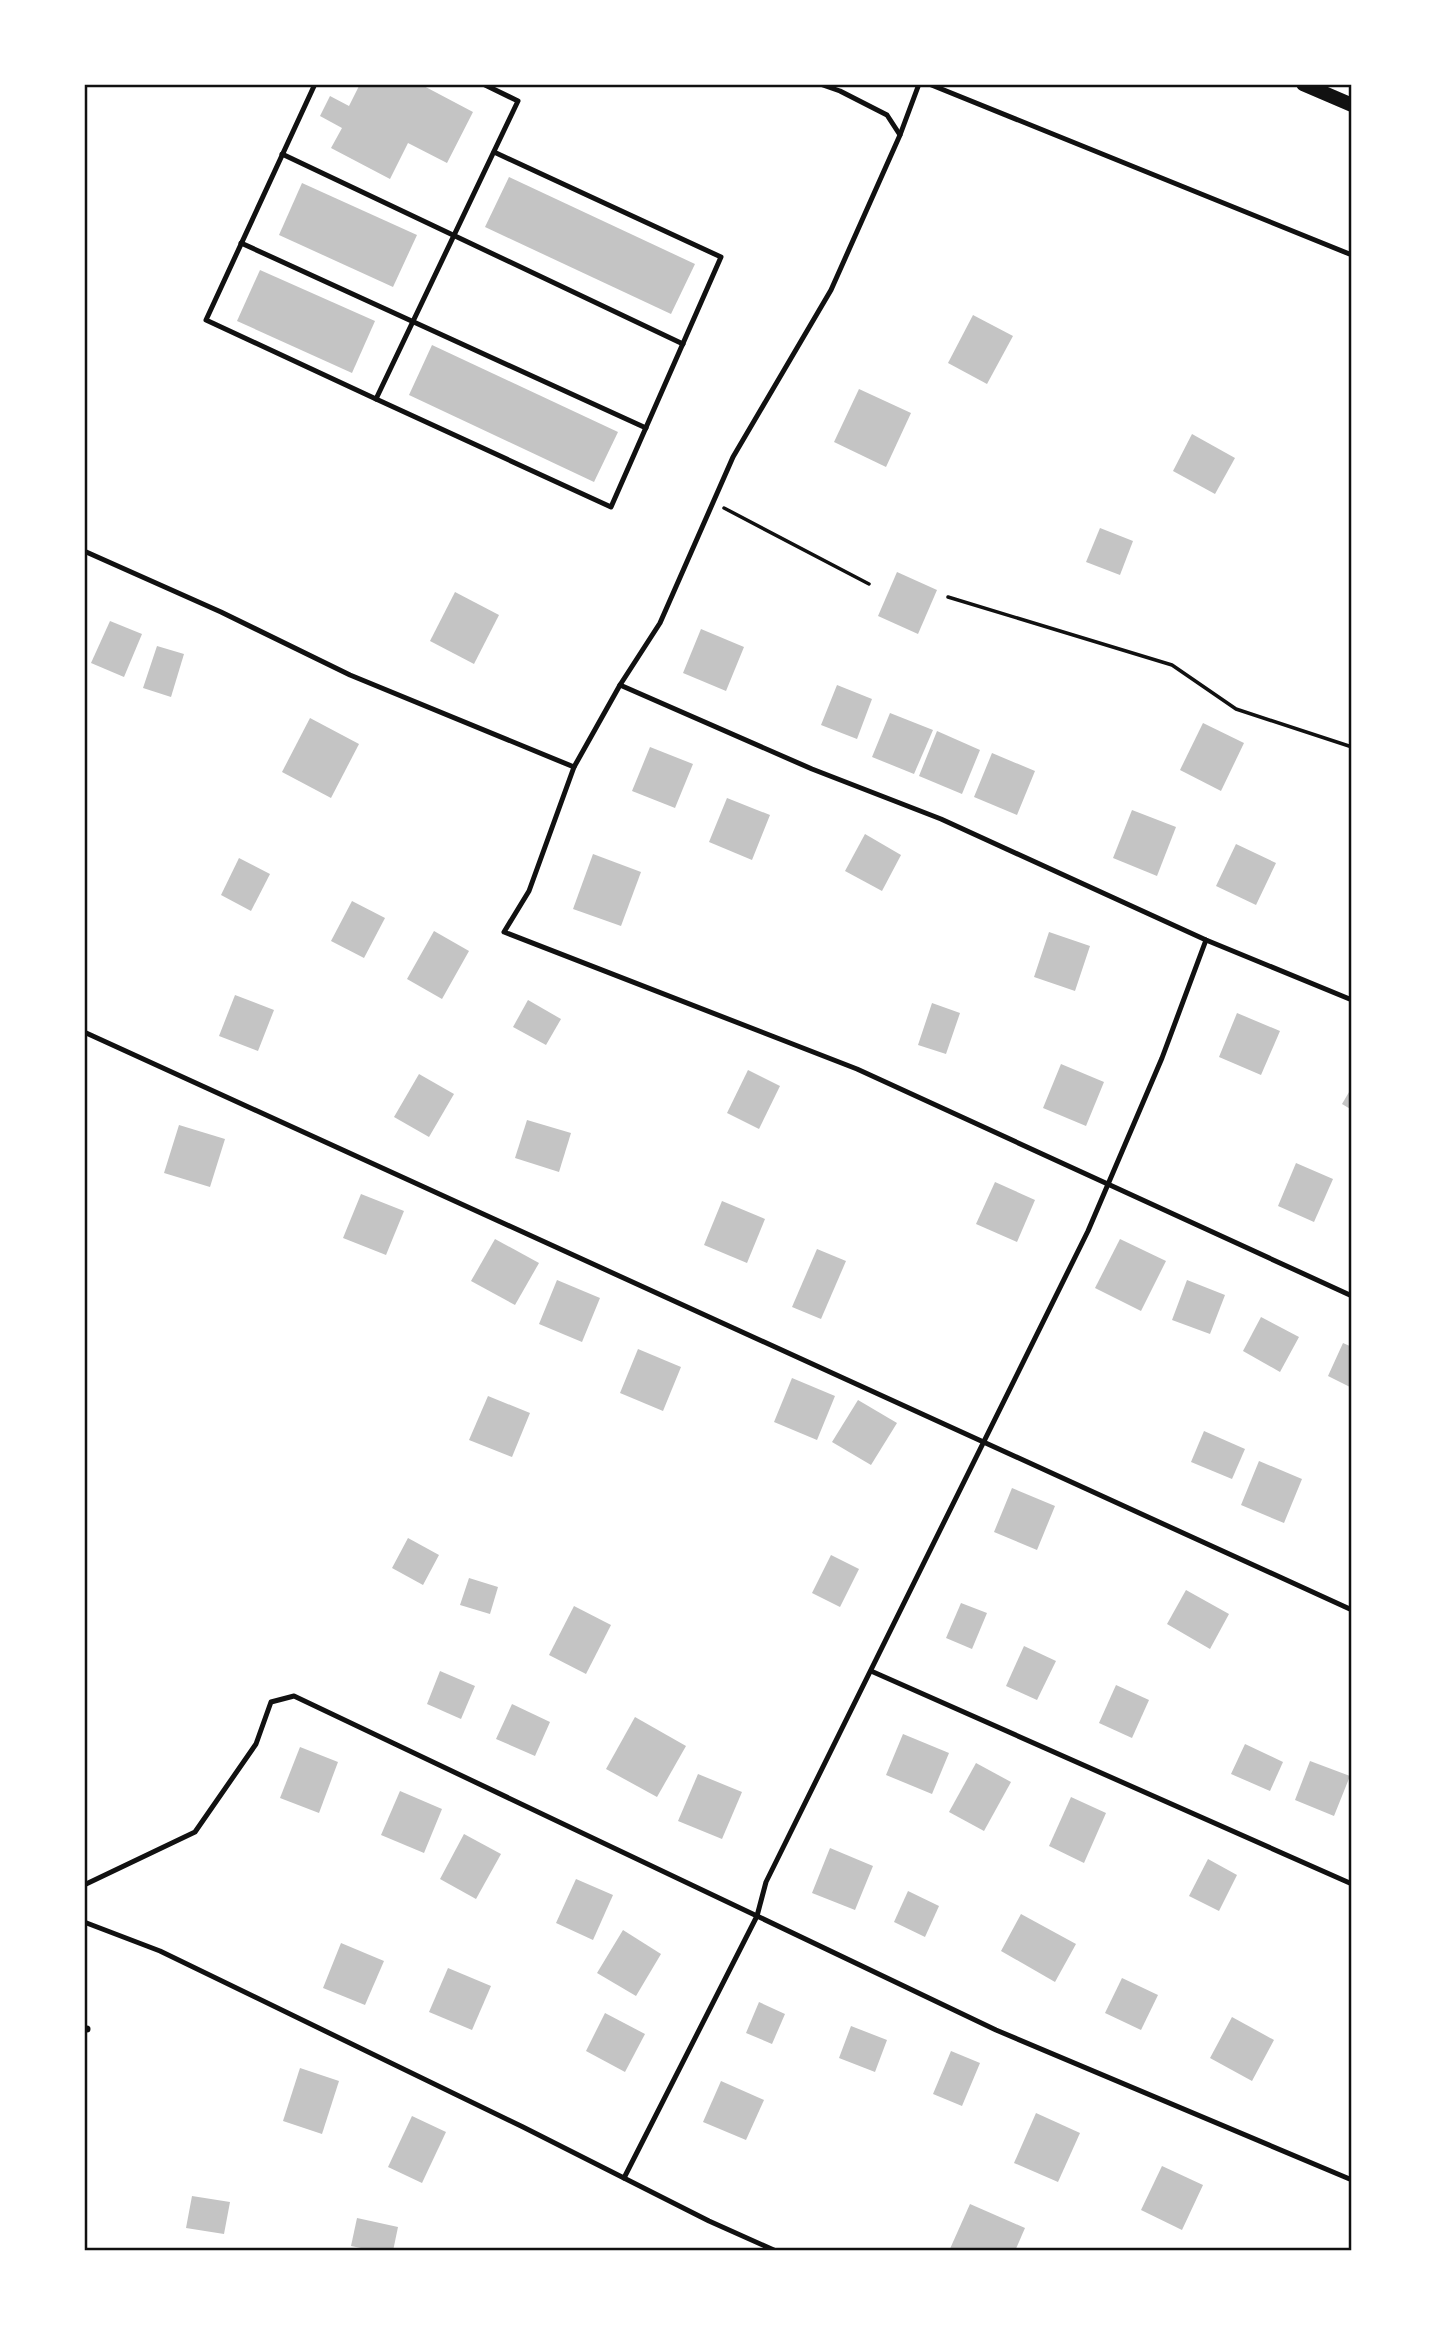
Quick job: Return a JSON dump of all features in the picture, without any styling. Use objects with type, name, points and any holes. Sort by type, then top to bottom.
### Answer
[{"type":"main road","points":[[1303,84],[1352,105]]},
{"type":"lane","points":[[315,84],[206,320],[611,507],[721,257],[494,152]]},
{"type":"lane","points":[[376,399],[518,101],[483,84]]},
{"type":"lane","points":[[820,84],[887,115],[900,135]]},
{"type":"lane","points":[[919,84],[900,135],[831,290],[733,457],[660,623],[620,685],[574,767],[529,891],[504,932],[857,1069],[1352,1296]]},
{"type":"lane","points":[[929,84],[1352,255]]},
{"type":"lane","points":[[282,154],[683,344]]},
{"type":"lane","points":[[242,243],[646,428]]},
{"type":"lane","points":[[84,551],[221,612],[350,675],[574,767]]},
{"type":"lane","points":[[620,685],[812,769],[941,819],[1206,940],[1352,1000]]},
{"type":"lane","points":[[624,2178],[757,1916],[766,1882],[1088,1231],[1162,1058],[1206,940]]},
{"type":"lane","points":[[84,1032],[1352,1610]]},
{"type":"lane","points":[[871,1671],[1352,1884]]},
{"type":"lane","points":[[84,1885],[195,1832],[256,1744],[271,1702],[294,1696],[996,2030],[1352,2180]]},
{"type":"lane","points":[[84,1922],[160,1951],[709,2221],[776,2251]]},
{"type":"path","points":[[713,503],[869,584]]},
{"type":"path","points":[[948,597],[1172,665],[1236,709],[1352,747]]},
{"type":"building","points":[[360,84],[420,84],[473,112],[447,163],[408,143],[390,179],[331,148],[342,128],[320,116],[330,96],[349,106]]},
{"type":"building","points":[[509,177],[695,264],[671,314],[485,227]]},
{"type":"building","points":[[302,183],[417,235],[393,287],[279,235]]},
{"type":"building","points":[[260,270],[375,321],[352,373],[237,321]]},
{"type":"building","points":[[973,315],[1013,336],[987,384],[948,363]]},
{"type":"building","points":[[432,345],[618,432],[594,482],[409,395]]},
{"type":"building","points":[[859,389],[911,413],[886,467],[834,442]]},
{"type":"building","points":[[1192,434],[1235,458],[1215,494],[1173,471]]},
{"type":"building","points":[[1100,528],[1133,541],[1120,575],[1086,562]]},
{"type":"building","points":[[897,572],[937,590],[918,634],[878,616]]},
{"type":"building","points":[[455,592],[499,615],[474,664],[430,641]]},
{"type":"building","points":[[110,621],[142,634],[124,677],[91,663]]},
{"type":"building","points":[[701,629],[744,647],[726,691],[683,673]]},
{"type":"building","points":[[157,646],[184,654],[171,697],[143,688]]},
{"type":"building","points":[[837,685],[872,699],[857,739],[821,725]]},
{"type":"building","points":[[890,713],[933,730],[914,774],[872,757]]},
{"type":"building","points":[[310,718],[359,744],[331,798],[282,772]]},
{"type":"building","points":[[1203,723],[1244,743],[1221,791],[1180,770]]},
{"type":"building","points":[[937,731],[980,750],[962,794],[919,776]]},
{"type":"building","points":[[650,747],[693,764],[675,808],[632,791]]},
{"type":"building","points":[[992,753],[1035,771],[1017,815],[974,797]]},
{"type":"building","points":[[727,798],[770,815],[752,860],[709,842]]},
{"type":"building","points":[[1132,810],[1176,827],[1157,876],[1113,858]]},
{"type":"building","points":[[865,834],[901,855],[882,891],[845,871]]},
{"type":"building","points":[[1236,844],[1276,863],[1256,905],[1216,886]]},
{"type":"building","points":[[593,854],[641,872],[621,926],[573,909]]},
{"type":"building","points":[[239,858],[270,874],[251,911],[221,895]]},
{"type":"building","points":[[352,901],[385,918],[364,958],[331,941]]},
{"type":"building","points":[[434,931],[469,951],[442,999],[407,979]]},
{"type":"building","points":[[1049,932],[1090,946],[1075,991],[1034,977]]},
{"type":"building","points":[[235,995],[274,1010],[258,1051],[219,1036]]},
{"type":"building","points":[[528,1000],[561,1019],[546,1045],[513,1027]]},
{"type":"building","points":[[932,1003],[960,1013],[946,1054],[918,1045]]},
{"type":"building","points":[[1237,1013],[1280,1031],[1261,1075],[1219,1057]]},
{"type":"building","points":[[1061,1064],[1104,1082],[1086,1126],[1043,1108]]},
{"type":"building","points":[[748,1070],[780,1086],[759,1129],[727,1113]]},
{"type":"building","points":[[419,1074],[454,1094],[429,1137],[394,1117]]},
{"type":"building","points":[[1352,1087],[1352,1110],[1342,1104]]},
{"type":"building","points":[[527,1120],[571,1133],[559,1172],[515,1158]]},
{"type":"building","points":[[179,1125],[225,1139],[210,1187],[164,1173]]},
{"type":"building","points":[[1296,1163],[1333,1179],[1314,1222],[1278,1206]]},
{"type":"building","points":[[995,1182],[1035,1200],[1017,1242],[976,1224]]},
{"type":"building","points":[[361,1194],[404,1211],[386,1255],[343,1238]]},
{"type":"building","points":[[722,1201],[765,1219],[747,1263],[704,1245]]},
{"type":"building","points":[[495,1239],[539,1263],[515,1305],[471,1281]]},
{"type":"building","points":[[1120,1239],[1166,1261],[1141,1311],[1095,1288]]},
{"type":"building","points":[[817,1249],[846,1261],[821,1319],[792,1307]]},
{"type":"building","points":[[557,1280],[600,1298],[582,1342],[539,1324]]},
{"type":"building","points":[[1187,1280],[1225,1295],[1210,1334],[1172,1320]]},
{"type":"building","points":[[1261,1317],[1299,1337],[1280,1372],[1243,1351]]},
{"type":"building","points":[[1343,1343],[1352,1347],[1352,1388],[1328,1376]]},
{"type":"building","points":[[638,1349],[681,1367],[663,1411],[620,1393]]},
{"type":"building","points":[[792,1378],[835,1396],[817,1440],[774,1422]]},
{"type":"building","points":[[488,1396],[530,1413],[512,1457],[469,1440]]},
{"type":"building","points":[[858,1400],[897,1423],[871,1465],[832,1442]]},
{"type":"building","points":[[1204,1431],[1245,1449],[1232,1479],[1191,1462]]},
{"type":"building","points":[[1259,1461],[1302,1479],[1284,1523],[1241,1505]]},
{"type":"building","points":[[1012,1488],[1055,1506],[1037,1550],[994,1532]]},
{"type":"building","points":[[408,1538],[439,1555],[423,1585],[392,1568]]},
{"type":"building","points":[[831,1555],[859,1569],[840,1607],[812,1593]]},
{"type":"building","points":[[469,1578],[498,1587],[490,1614],[460,1605]]},
{"type":"building","points":[[1186,1590],[1229,1614],[1210,1649],[1167,1624]]},
{"type":"building","points":[[961,1603],[987,1613],[972,1649],[946,1638]]},
{"type":"building","points":[[574,1606],[611,1625],[586,1674],[549,1655]]},
{"type":"building","points":[[1024,1646],[1056,1661],[1037,1700],[1006,1686]]},
{"type":"building","points":[[440,1671],[475,1686],[461,1719],[427,1704]]},
{"type":"building","points":[[1116,1685],[1149,1700],[1132,1738],[1099,1723]]},
{"type":"building","points":[[512,1704],[550,1722],[535,1756],[496,1739]]},
{"type":"building","points":[[635,1717],[686,1746],[657,1797],[606,1769]]},
{"type":"building","points":[[903,1734],[949,1753],[932,1794],[886,1775]]},
{"type":"building","points":[[1245,1744],[1283,1762],[1270,1791],[1231,1774]]},
{"type":"building","points":[[300,1747],[338,1762],[319,1813],[280,1798]]},
{"type":"building","points":[[1310,1761],[1350,1776],[1334,1816],[1295,1800]]},
{"type":"building","points":[[976,1763],[1011,1782],[984,1831],[949,1812]]},
{"type":"building","points":[[698,1774],[742,1792],[722,1839],[678,1821]]},
{"type":"building","points":[[400,1791],[442,1809],[424,1853],[381,1835]]},
{"type":"building","points":[[1071,1797],[1106,1813],[1084,1863],[1049,1846]]},
{"type":"building","points":[[464,1834],[501,1854],[476,1899],[440,1879]]},
{"type":"building","points":[[830,1848],[873,1866],[855,1910],[812,1893]]},
{"type":"building","points":[[1208,1859],[1237,1875],[1219,1911],[1189,1896]]},
{"type":"building","points":[[576,1879],[613,1895],[593,1940],[556,1923]]},
{"type":"building","points":[[908,1891],[939,1906],[925,1937],[894,1922]]},
{"type":"building","points":[[1021,1914],[1076,1944],[1055,1982],[1001,1951]]},
{"type":"building","points":[[623,1930],[661,1954],[636,1996],[597,1973]]},
{"type":"building","points":[[341,1943],[384,1961],[365,2005],[323,1988]]},
{"type":"building","points":[[448,1968],[491,1986],[472,2030],[429,2012]]},
{"type":"building","points":[[1122,1978],[1158,1995],[1141,2030],[1105,2013]]},
{"type":"building","points":[[759,2002],[785,2014],[772,2044],[746,2033]]},
{"type":"building","points":[[605,2013],[645,2034],[625,2072],[586,2051]]},
{"type":"building","points":[[1232,2017],[1274,2040],[1252,2081],[1210,2058]]},
{"type":"building","points":[[851,2026],[887,2040],[875,2072],[839,2058]]},
{"type":"building","points":[[951,2051],[980,2063],[962,2106],[933,2094]]},
{"type":"building","points":[[300,2068],[339,2081],[322,2134],[283,2121]]},
{"type":"building","points":[[721,2081],[764,2100],[746,2140],[703,2122]]},
{"type":"building","points":[[1036,2113],[1080,2133],[1058,2182],[1014,2163]]},
{"type":"building","points":[[412,2116],[446,2132],[422,2183],[388,2167]]},
{"type":"building","points":[[1162,2166],[1203,2185],[1182,2230],[1141,2210]]},
{"type":"building","points":[[192,2196],[230,2202],[224,2234],[186,2228]]},
{"type":"building","points":[[970,2204],[1025,2228],[1015,2251],[949,2251]]},
{"type":"building","points":[[357,2218],[398,2227],[393,2251],[351,2246]]}]
